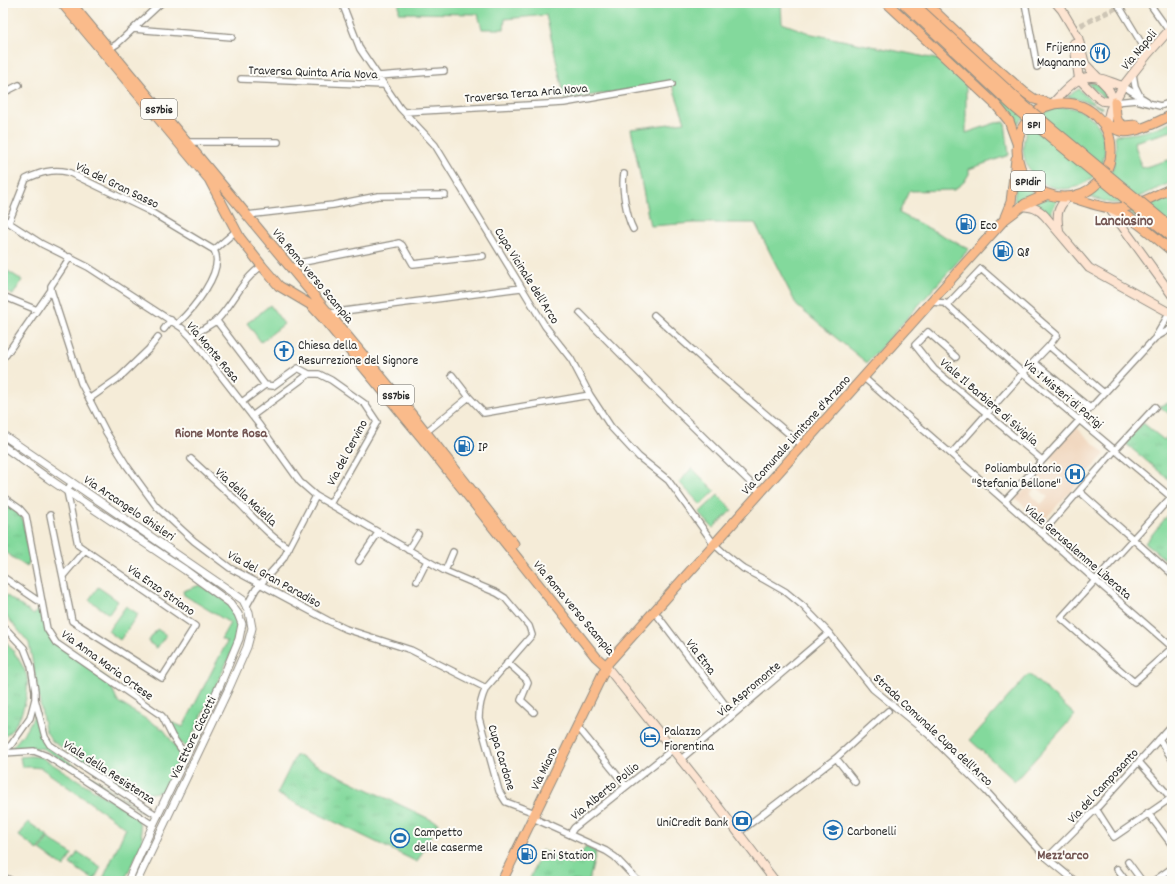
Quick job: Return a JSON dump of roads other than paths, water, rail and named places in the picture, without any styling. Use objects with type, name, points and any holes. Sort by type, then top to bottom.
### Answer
[{"type":"main road","name":"Via Roma verso Scampia","points":[[62,3],[209,179],[240,238],[262,266],[279,286],[311,305],[425,434],[517,557],[596,658],[606,666]]},
{"type":"main road","name":"Via Roma verso Scampia","points":[[70,3],[299,277],[491,514],[602,656],[606,666]]},
{"type":"main road","points":[[887,3],[996,105],[1009,121],[1017,143]]},
{"type":"main road","name":"SP1","points":[[903,3],[1015,108],[1172,237]]},
{"type":"main road","name":"SP1","points":[[913,3],[1025,106],[1172,228]]},
{"type":"main road","points":[[926,3],[971,46],[1034,99],[1052,104],[1079,79],[1087,77],[1099,78],[1123,86]]},
{"type":"main road","points":[[1056,3],[1062,10],[1078,37],[1084,64],[1108,88],[1115,102],[1116,119],[1121,124],[1128,126],[1157,122]]},
{"type":"main road","points":[[1072,29],[1079,79],[1098,98],[1103,101],[1115,102]]},
{"type":"main road","name":"Via Napoli","points":[[1108,129],[1110,110],[1123,86],[1170,29]]},
{"type":"main road","name":"SP1dir","points":[[1068,197],[1078,195],[1087,190],[1096,184],[1102,177],[1110,158],[1108,129],[1099,118],[1083,107],[1073,104],[1052,104],[1037,112],[1025,123],[1017,143],[1017,154],[1020,168],[1029,182],[1037,189],[1048,194],[1068,197],[1110,208],[1122,208],[1172,188]]},
{"type":"main road","points":[[1108,129],[1125,132],[1148,126],[1172,115]]},
{"type":"main road","points":[[1004,220],[1011,202],[1017,154]]},
{"type":"main road","points":[[1004,220],[1021,206],[1036,198],[1048,194]]},
{"type":"main road","points":[[1059,232],[1057,213],[1063,202],[1068,197]]},
{"type":"main road","points":[[1021,206],[1030,206],[1038,209],[1046,216],[1090,268],[1171,313]]},
{"type":"main road","points":[[1110,208],[1136,221],[1172,251]]},
{"type":"main road","points":[[1110,208],[1172,296]]},
{"type":"main road","points":[[228,216],[234,211],[247,215]]},
{"type":"main road","name":"Via Comunale Limitone d'Arzano","points":[[606,666],[1004,220]]},
{"type":"main road","points":[[289,293],[295,292],[298,289],[299,277]]},
{"type":"main road","points":[[606,666],[775,881]]},
{"type":"main road","name":"Via Miano","points":[[502,881],[606,666]]},
{"type":"street","points":[[109,49],[117,44],[161,3]]},
{"type":"street","name":"Cupa Vicinale dell'Arco","points":[[342,3],[360,49],[404,112],[434,145],[495,242],[545,326],[571,359],[590,395],[611,428],[639,457],[668,480],[714,544]]},
{"type":"street","points":[[1025,3],[1037,67]]},
{"type":"street","points":[[1150,3],[1170,29]]},
{"type":"street","points":[[1119,6],[1148,54]]},
{"type":"street","points":[[133,29],[232,37]]},
{"type":"street","points":[[378,76],[444,71]]},
{"type":"street","points":[[1133,74],[1137,91],[1142,98]]},
{"type":"street","name":"Traversa Quinta Aria Nova","points":[[241,79],[384,85]]},
{"type":"street","name":"Traversa Terza Aria Nova","points":[[404,112],[564,103],[672,84]]},
{"type":"street","points":[[3,93],[19,85]]},
{"type":"street","points":[[1123,86],[1149,103]]},
{"type":"street","points":[[1115,102],[1131,100],[1160,106],[1172,102]]},
{"type":"street","points":[[187,142],[278,142]]},
{"type":"street","name":"Via del Gran Sasso","points":[[9,222],[26,179],[47,171],[57,170],[68,172],[149,211],[214,250]]},
{"type":"street","points":[[624,174],[624,192],[629,218],[634,230]]},
{"type":"street","points":[[247,215],[333,205],[378,196],[445,195]]},
{"type":"street","name":"Via Monte Rosa","points":[[3,218],[42,244],[88,267],[177,324],[191,336],[242,402],[300,482],[316,496],[445,571],[502,596],[529,626],[532,632],[530,638],[486,688]]},
{"type":"street","points":[[177,324],[187,315],[212,280],[217,255],[214,250],[236,231]]},
{"type":"street","points":[[291,268],[304,262],[395,244],[402,245],[413,264],[483,256]]},
{"type":"street","points":[[3,358],[37,310],[70,257]]},
{"type":"street","points":[[191,336],[216,320],[251,274],[262,266]]},
{"type":"street","points":[[946,304],[981,269],[1057,335],[1049,346],[1022,373],[951,454]]},
{"type":"street","points":[[329,314],[521,288]]},
{"type":"street","points":[[943,288],[946,304]]},
{"type":"street","name":"Via del Gran Paradiso","points":[[50,290],[80,383],[106,432],[127,466],[156,506],[194,541],[230,568],[346,629],[411,650],[486,688]]},
{"type":"street","points":[[3,296],[37,310]]},
{"type":"street","points":[[931,302],[946,304]]},
{"type":"street","name":"Via I Misteri di Parigi","points":[[946,304],[1022,373],[1171,497],[1133,540]]},
{"type":"street","points":[[580,313],[761,493]]},
{"type":"street","points":[[1006,501],[1155,338],[1171,313]]},
{"type":"street","points":[[654,315],[803,446]]},
{"type":"street","points":[[164,329],[171,320]]},
{"type":"street","points":[[216,320],[265,385]]},
{"type":"street","points":[[1155,338],[1172,328]]},
{"type":"street","name":"Viale Il Barbiere di Siviglia","points":[[956,356],[928,332],[915,345],[934,369],[1042,460]]},
{"type":"street","points":[[89,399],[120,377],[149,349],[158,337]]},
{"type":"street","points":[[1049,346],[1104,393]]},
{"type":"street","name":"Via I Misteri di Parigi","points":[[1034,362],[1090,408]]},
{"type":"street","points":[[242,402],[265,385],[273,386],[298,368],[309,374],[252,416]]},
{"type":"street","name":"Via del Cervino","points":[[309,374],[319,374],[331,380],[365,404],[377,422],[330,504]]},
{"type":"street","points":[[452,376],[469,398],[484,413],[590,395]]},
{"type":"street","name":"Viale Gerusalemme Liberata","points":[[864,377],[1172,647]]},
{"type":"street","points":[[425,434],[469,398]]},
{"type":"street","points":[[1042,533],[1154,407]]},
{"type":"street","name":"Via Arcangelo Ghisleri","points":[[3,435],[242,600]]},
{"type":"street","name":"Via Arcangelo Ghisleri","points":[[3,446],[66,491],[185,570],[230,602]]},
{"type":"street","name":"Via della Maiella","points":[[191,459],[268,531],[289,548]]},
{"type":"street","points":[[66,491],[72,482]]},
{"type":"street","name":"Via Enzo Striano","points":[[63,576],[72,620],[162,678],[195,626],[78,545],[66,491]]},
{"type":"street","points":[[1079,491],[1172,574]]},
{"type":"street","name":"Via del Cervino","points":[[246,607],[256,589],[283,559],[316,496]]},
{"type":"street","name":"Via Anna Maria Ortese","points":[[3,497],[20,509],[26,516],[46,629],[56,643],[162,716],[172,736],[186,756]]},
{"type":"street","points":[[50,515],[63,576]]},
{"type":"street","points":[[359,561],[378,533]]},
{"type":"street","points":[[408,550],[418,534]]},
{"type":"street","points":[[1133,540],[1062,618],[1134,682],[1172,647]]},
{"type":"street","name":"Strada Comunale Cupa dell'Arco","points":[[714,544],[724,554],[744,569],[786,592],[803,606],[829,633],[873,689],[942,748],[986,791],[1047,858],[1075,881]]},
{"type":"street","points":[[63,576],[85,550]]},
{"type":"street","points":[[445,571],[453,552]]},
{"type":"street","points":[[417,581],[427,561]]},
{"type":"street","points":[[3,577],[41,602]]},
{"type":"street","name":"Via Ettore Ciccotti","points":[[137,881],[247,647],[252,628],[249,612],[242,600]]},
{"type":"street","name":"Via Ettore Ciccotti","points":[[128,881],[220,685],[241,632],[242,624],[238,614],[230,602]]},
{"type":"street","name":"Via Etna","points":[[654,611],[733,715]]},
{"type":"street","name":"Viale della Resistenza","points":[[3,625],[24,648],[31,666],[35,699],[45,737],[50,745],[158,816]]},
{"type":"street","name":"Via Aspromonte","points":[[680,760],[829,633]]},
{"type":"street","points":[[508,662],[528,683],[521,700],[534,712]]},
{"type":"street","name":"Cupa Cardone","points":[[486,688],[482,694],[479,708],[479,718],[499,791],[506,802],[606,850],[615,857],[638,881]]},
{"type":"street","name":"Viale della Resistenza","points":[[3,752],[11,745],[30,718],[35,699]]},
{"type":"street","points":[[738,833],[836,758],[888,711]]},
{"type":"street","name":"Via del Camposanto","points":[[1047,858],[1096,809],[1172,725]]},
{"type":"street","points":[[577,726],[626,786]]},
{"type":"street","points":[[1159,740],[1172,759]]},
{"type":"street","name":"Via Alberto Pollio","points":[[570,834],[574,828],[672,750]]},
{"type":"street","name":"Viale della Resistenza","points":[[3,752],[34,751],[46,756],[153,825]]},
{"type":"street","points":[[836,758],[855,782]]},
{"type":"street","points":[[1096,809],[1114,837],[1171,798],[1139,762]]},
{"type":"street","points":[[1148,813],[1172,845]]},
{"type":"street","points":[[158,816],[164,824]]},
{"type":"street","points":[[153,825],[164,824]]},
{"type":"street","points":[[1128,862],[1142,881]]},
{"type":"street","points":[[1154,881],[1172,868]]},
{"type":"street","points":[[1117,869],[1126,881]]},
{"type":"street","points":[[3,877],[12,881]]},
{"type":"tunnel","points":[[1073,29],[1126,3]]},
{"type":"place","name":"Frijenno Magnanno","points":[[1100,53]]},
{"type":"place","name":"Eco","points":[[966,224]]},
{"type":"place","name":"Q8","points":[[1003,251]]},
{"type":"place","name":"Chiesa della Resurrezione del Signore","points":[[284,351]]},
{"type":"place","name":"IP","points":[[464,446]]},
{"type":"place","name":"Poliambulatorio \"Stefania Bellone\"","points":[[1075,474]]},
{"type":"place","name":"Palazzo Fiorentina","points":[[650,737]]},
{"type":"place","name":"UniCredit Bank","points":[[742,821]]},
{"type":"place","name":"Carbonelli","points":[[833,830]]},
{"type":"place","name":"Campetto delle caserme","points":[[400,838]]},
{"type":"place","name":"Eni Station","points":[[527,854]]},
{"type":"district","name":"Lanciasino","points":[[1124,220]]},
{"type":"district","name":"Rione Monte Rosa","points":[[221,432]]},
{"type":"district","name":"Mezz'arco","points":[[1063,854]]}]
